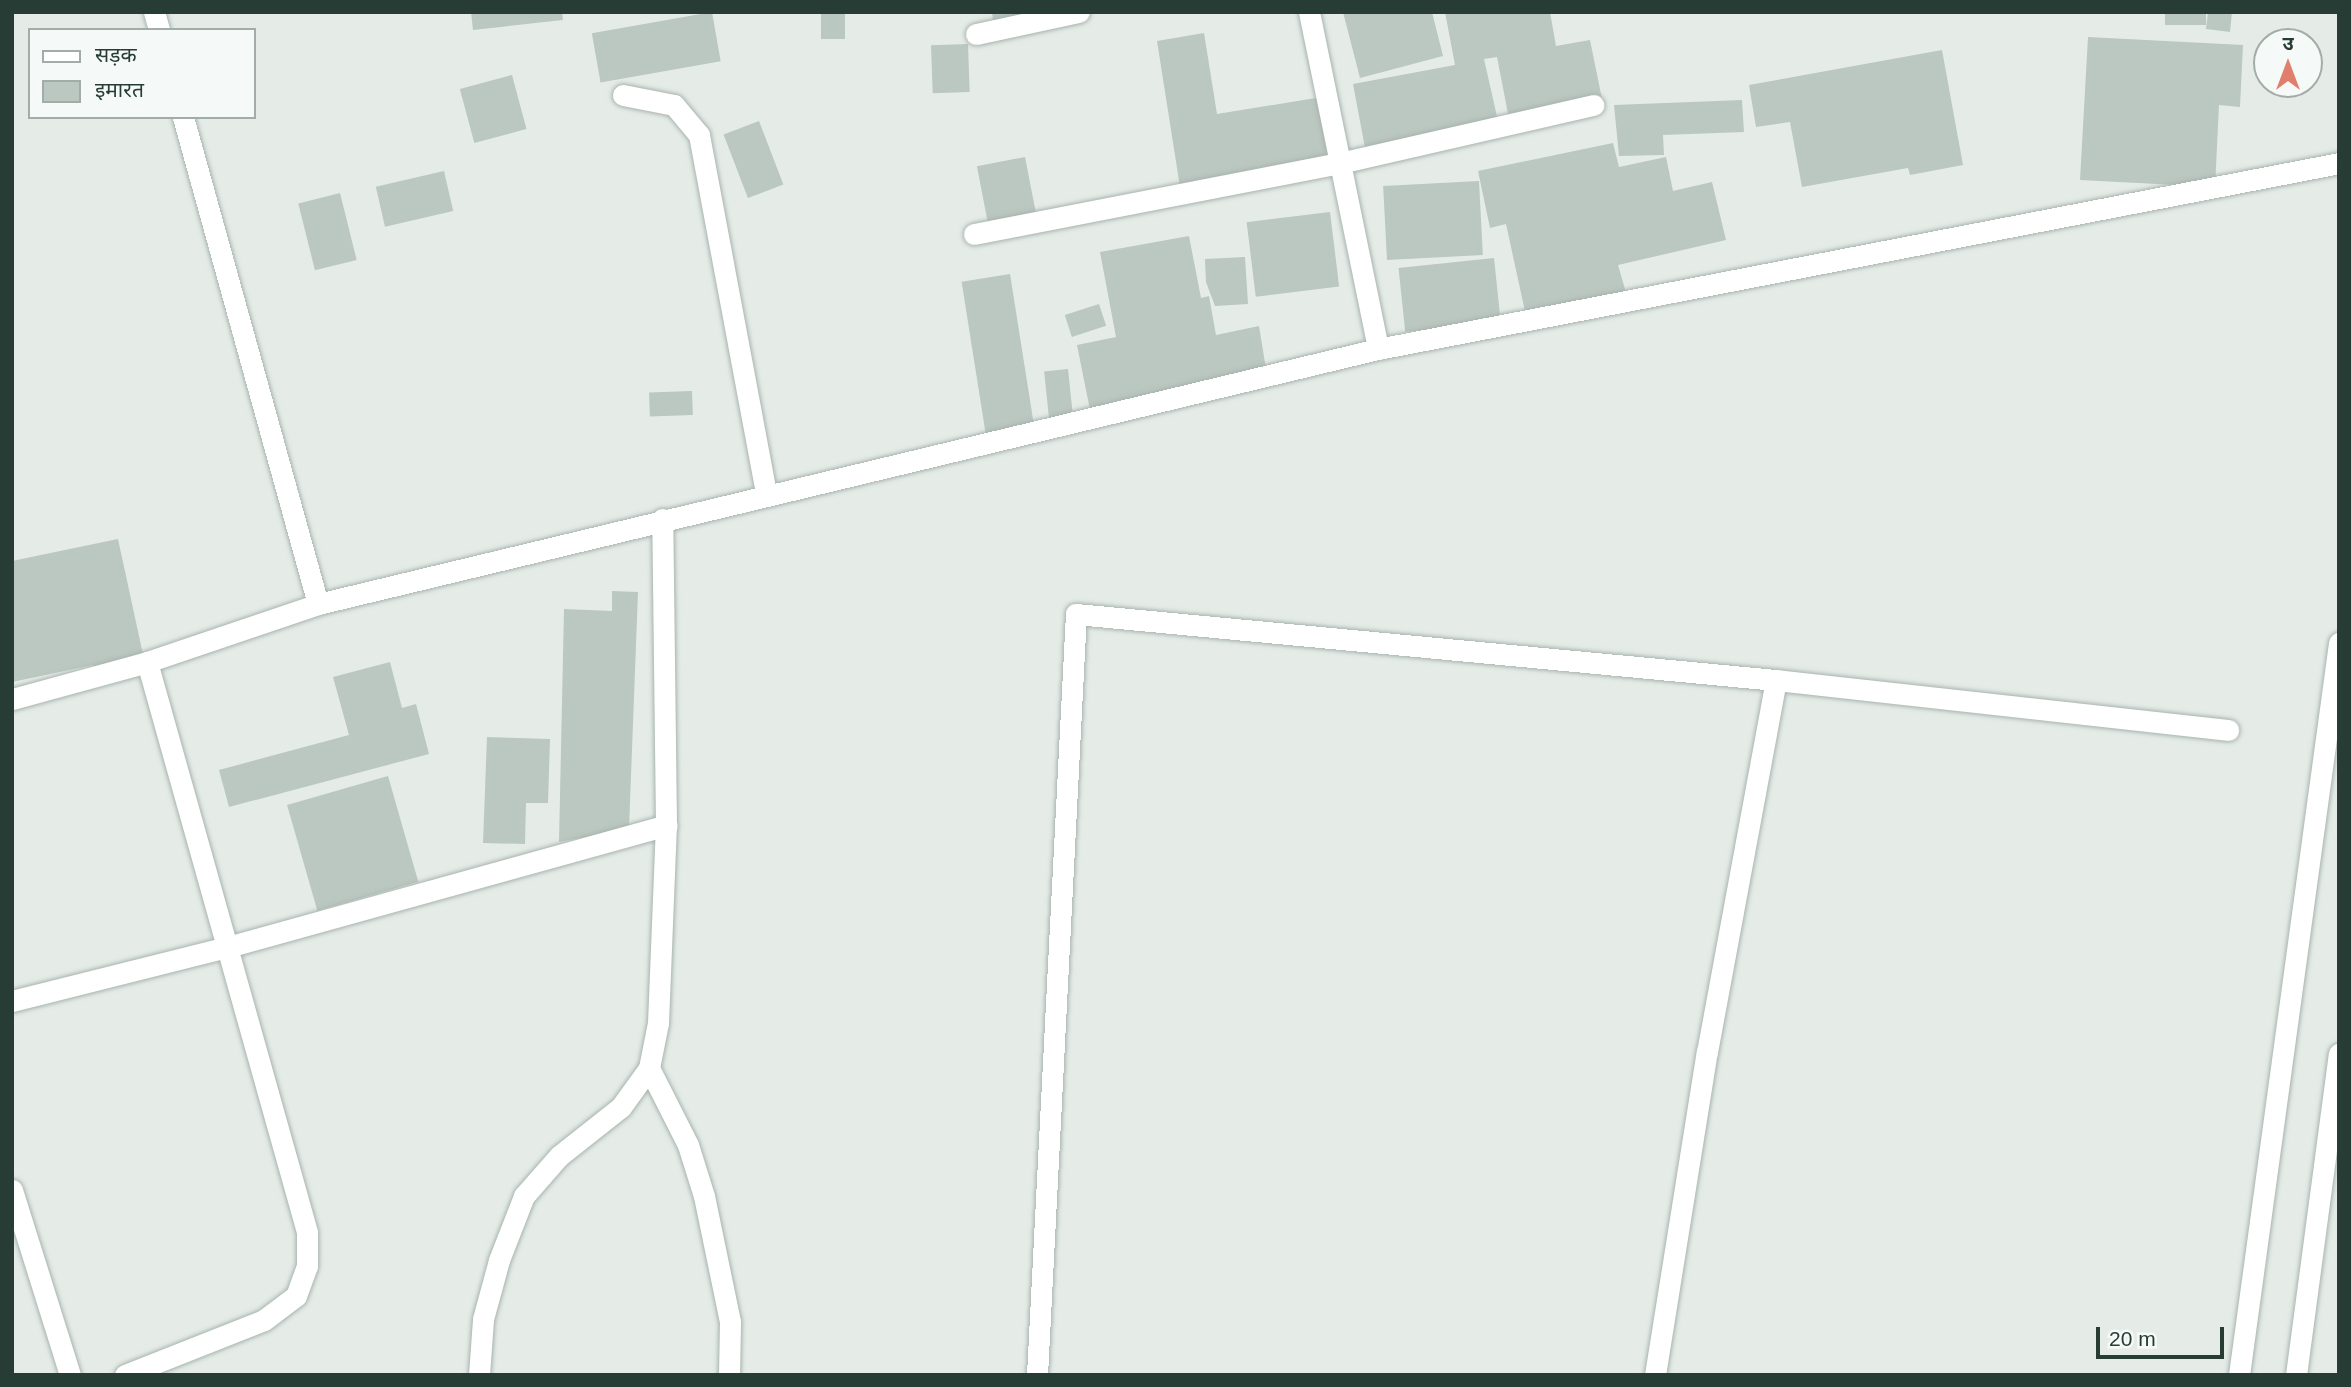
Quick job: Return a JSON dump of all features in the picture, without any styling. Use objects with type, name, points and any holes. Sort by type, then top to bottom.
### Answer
[{"type":"street","points":[[976,34],[1079,12]]},
{"type":"street","points":[[1309,12],[1378,349]]},
{"type":"street","points":[[623,95],[674,104],[699,135],[766,494]]},
{"type":"street","points":[[974,234],[1340,163],[1593,104]]},
{"type":"street","points":[[184,119],[318,604]]},
{"type":"street","points":[[12,699],[147,662],[318,604],[662,519],[1378,349],[2339,163]]},
{"type":"street","points":[[479,1375],[483,1319],[499,1260],[524,1196],[559,1156],[621,1107],[649,1068],[664,980],[666,825],[662,519]]},
{"type":"street","points":[[1037,1375],[1076,614],[1776,680],[2228,730]]},
{"type":"street","points":[[2239,1375],[2339,643]]},
{"type":"street","points":[[125,1375],[264,1320],[296,1296],[307,1266],[307,1232],[230,946],[147,662]]},
{"type":"street","points":[[1655,1375],[1707,1052],[1776,680]]},
{"type":"street","points":[[12,1001],[230,946],[666,825]]},
{"type":"street","points":[[2296,1375],[2339,1054]]},
{"type":"street","points":[[649,1068],[688,1145],[704,1196],[730,1322],[729,1375]]},
{"type":"street","points":[[12,1190],[70,1375]]},
{"type":"building","points":[[471,12],[562,12],[563,20],[473,30]]},
{"type":"building","points":[[712,12],[721,61],[601,82],[592,33]]},
{"type":"building","points":[[821,12],[845,12],[845,39],[821,39]]},
{"type":"building","points":[[992,12],[1039,12],[994,29]]},
{"type":"building","points":[[1343,12],[1432,12],[1443,56],[1360,78]]},
{"type":"building","points":[[1445,12],[1550,12],[1556,46],[1590,40],[1602,99],[1509,119],[1497,57],[1484,59],[1498,121],[1365,148],[1353,84],[1455,65]]},
{"type":"building","points":[[2165,12],[2206,12],[2206,25],[2165,25]]},
{"type":"building","points":[[2208,12],[2232,12],[2230,32],[2206,29]]},
{"type":"building","points":[[1204,33],[1217,114],[1322,97],[1333,159],[1180,187],[1157,41]]},
{"type":"building","points":[[2088,37],[2243,45],[2240,107],[2219,105],[2215,187],[2080,180]]},
{"type":"building","points":[[968,44],[970,92],[933,93],[931,45]]},
{"type":"building","points":[[1942,50],[1963,165],[1910,175],[1908,168],[1802,187],[1790,122],[1756,127],[1749,85]]},
{"type":"building","points":[[512,75],[526,129],[474,143],[460,89]]},
{"type":"building","points":[[1742,100],[1744,132],[1663,135],[1664,155],[1619,156],[1614,105]]},
{"type":"building","points":[[759,121],[783,184],[748,198],[724,135]]},
{"type":"building","points":[[1613,143],[1619,167],[1666,157],[1673,191],[1712,182],[1726,240],[1618,265],[1627,296],[1526,316],[1506,224],[1490,228],[1478,171]]},
{"type":"building","points":[[1025,157],[1037,218],[989,227],[977,166]]},
{"type":"building","points":[[444,171],[453,211],[385,227],[376,187]]},
{"type":"building","points":[[1479,181],[1483,255],[1387,260],[1383,186]]},
{"type":"building","points":[[340,193],[357,260],[315,270],[298,203]]},
{"type":"building","points":[[1330,212],[1339,286],[1256,297],[1247,222]]},
{"type":"building","points":[[1189,236],[1201,298],[1209,296],[1216,335],[1259,326],[1266,369],[1090,410],[1077,345],[1116,337],[1100,252]]},
{"type":"building","points":[[1245,257],[1248,304],[1215,306],[1206,282],[1205,259]]},
{"type":"building","points":[[1494,258],[1501,322],[1405,332],[1399,268]]},
{"type":"building","points":[[1010,274],[1034,426],[986,434],[962,282]]},
{"type":"building","points":[[1099,304],[1106,326],[1072,337],[1065,315]]},
{"type":"building","points":[[1068,369],[1073,417],[1049,419],[1044,372]]},
{"type":"building","points":[[692,391],[693,415],[650,416],[649,393]]},
{"type":"building","points":[[118,539],[144,659],[95,673],[93,665],[12,682],[12,561]]},
{"type":"building","points":[[612,591],[638,592],[629,829],[559,842],[564,609],[612,611]]},
{"type":"building","points":[[390,662],[402,708],[416,704],[429,754],[229,807],[219,770],[349,735],[333,677]]},
{"type":"building","points":[[487,737],[550,739],[548,803],[526,803],[525,844],[483,843]]},
{"type":"building","points":[[388,776],[418,882],[317,911],[287,805]]}]
